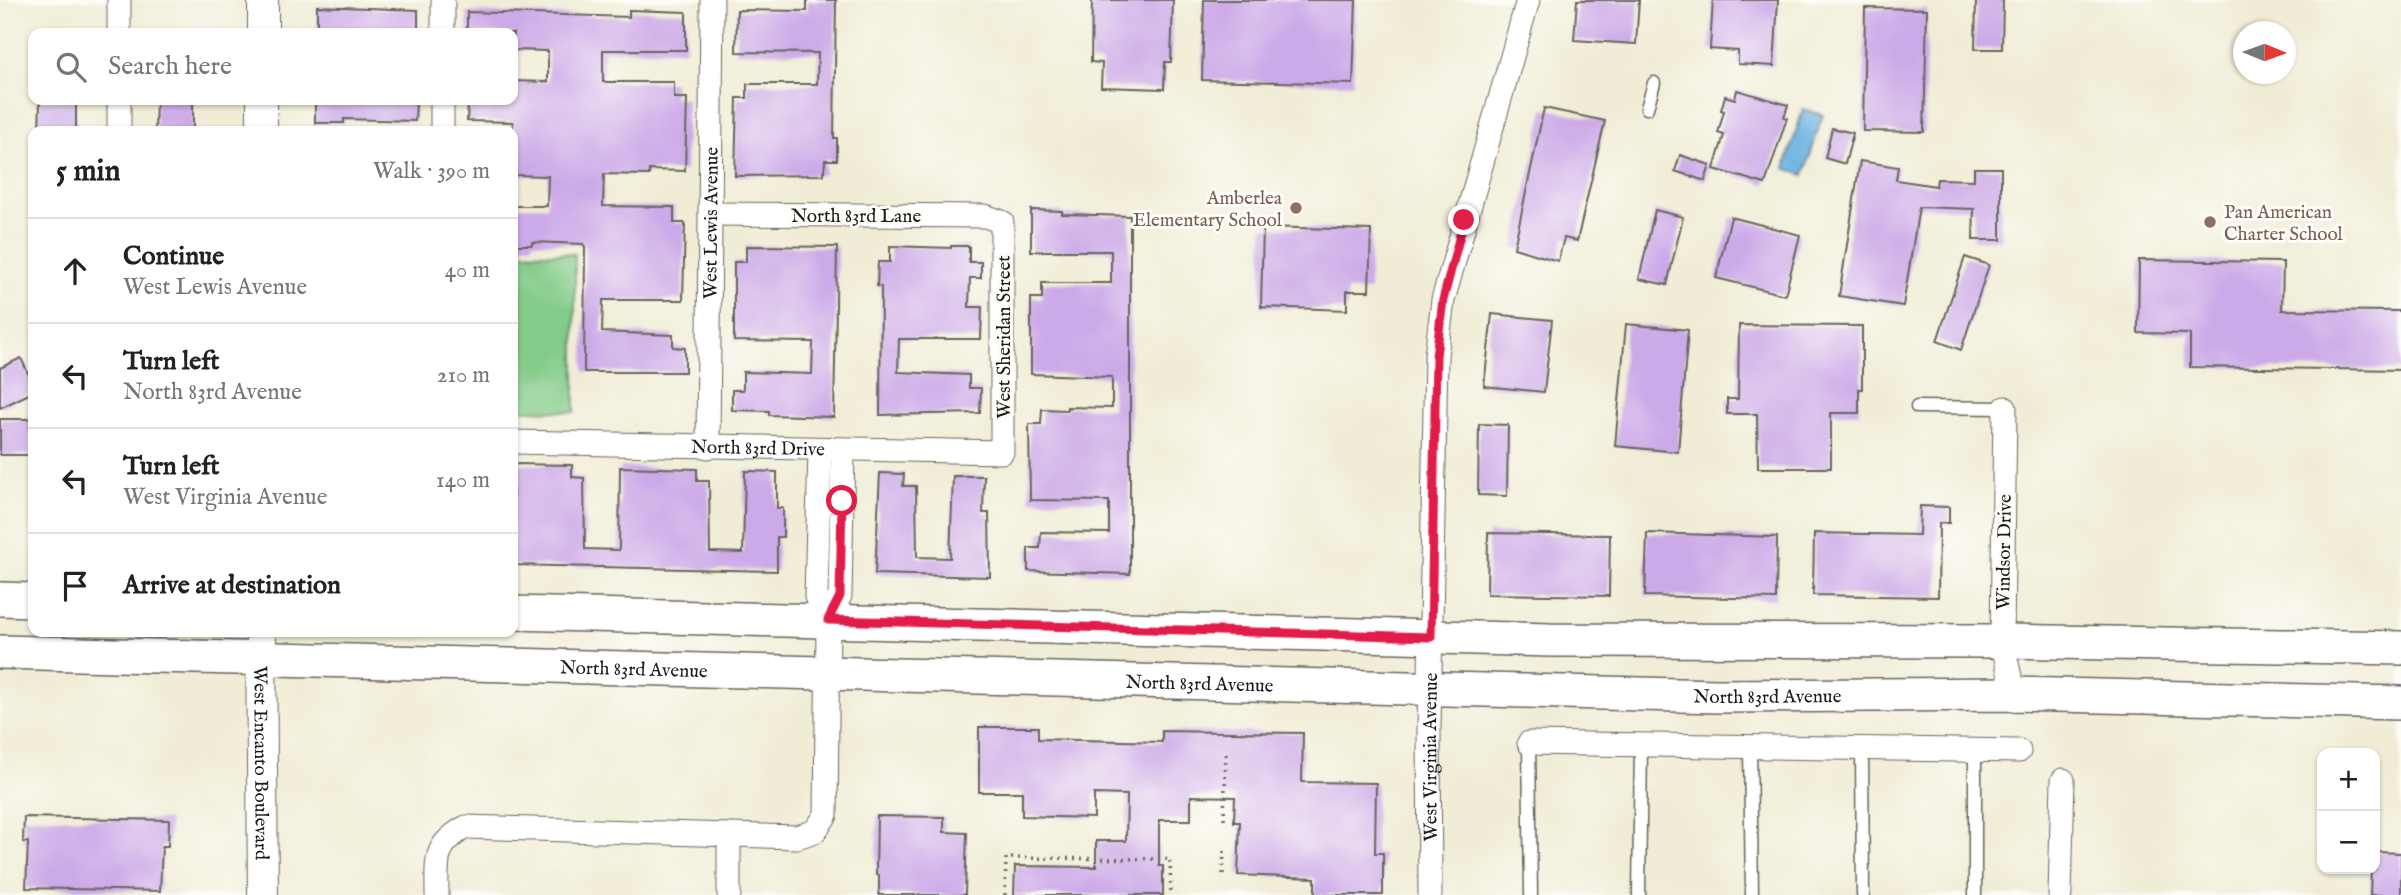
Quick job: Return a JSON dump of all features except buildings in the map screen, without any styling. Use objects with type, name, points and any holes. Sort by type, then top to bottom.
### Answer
[{"type":"main road","points":[[0,599],[28,600]]},
{"type":"main road","points":[[518,613],[1431,637],[1686,641],[2002,641],[2401,648]]},
{"type":"main road","name":"North 83rd Avenue","points":[[0,652],[261,645],[826,674],[1718,696],[2014,694],[2401,703]]},
{"type":"street","points":[[119,0],[119,28]]},
{"type":"street","points":[[263,0],[263,28]]},
{"type":"street","points":[[443,0],[443,28]]},
{"type":"street","name":"West Lewis Avenue","points":[[708,447],[712,0]]},
{"type":"street","name":"West Virginia Avenue","points":[[1430,895],[1430,690],[1436,356],[1443,300],[1528,0]]},
{"type":"street","points":[[119,105],[119,126]]},
{"type":"street","points":[[262,105],[262,126]]},
{"type":"street","points":[[442,105],[442,126]]},
{"type":"street","name":"North 83rd Lane","points":[[710,214],[985,216],[1002,222]]},
{"type":"street","name":"West Sheridan Street","points":[[1002,222],[1002,452]]},
{"type":"street","name":"Windsor Drive","points":[[2005,408],[2002,641],[2014,694]]},
{"type":"street","name":"North 83rd Drive","points":[[518,442],[1002,452]]},
{"type":"street","points":[[820,450],[816,597],[828,620]]},
{"type":"street","points":[[437,895],[437,855],[448,837],[466,827],[797,837],[815,831],[826,815],[828,620],[840,596],[843,450]]},
{"type":"street","points":[[818,527],[842,528]]},
{"type":"street","name":"West Encanto Boulevard","points":[[261,645],[263,895]]},
{"type":"street","points":[[1529,743],[2019,751]]},
{"type":"street","points":[[2060,895],[2063,780]]},
{"type":"street","points":[[729,835],[729,895]]},
{"type":"lane","points":[[1647,108],[1654,82]]},
{"type":"lane","points":[[1917,407],[2005,408]]},
{"type":"lane","points":[[1529,743],[1531,895]]},
{"type":"lane","points":[[1639,895],[1641,745]]},
{"type":"lane","points":[[1750,747],[1752,895]]},
{"type":"lane","points":[[1861,748],[1863,895]]},
{"type":"lane","points":[[1975,750],[1975,895]]},
{"type":"path","points":[[1224,819],[1226,754]]},
{"type":"path","points":[[1223,874],[1224,849]]},
{"type":"path","points":[[1005,895],[1006,858],[1170,859],[1171,895]]},
{"type":"green space","points":[[518,252],[575,254],[575,412],[518,409]]},
{"type":"water","points":[[1803,109],[1823,115],[1804,175],[1785,168]]},
{"type":"place","name":"Amberlea Elementary School","points":[[1296,208]]},
{"type":"place","name":"Pan American Charter School","points":[[2210,222]]},
{"type":"route","points":[[842,501],[840,596],[828,620],[1431,637],[1436,356],[1443,300],[1464,220]]}]
